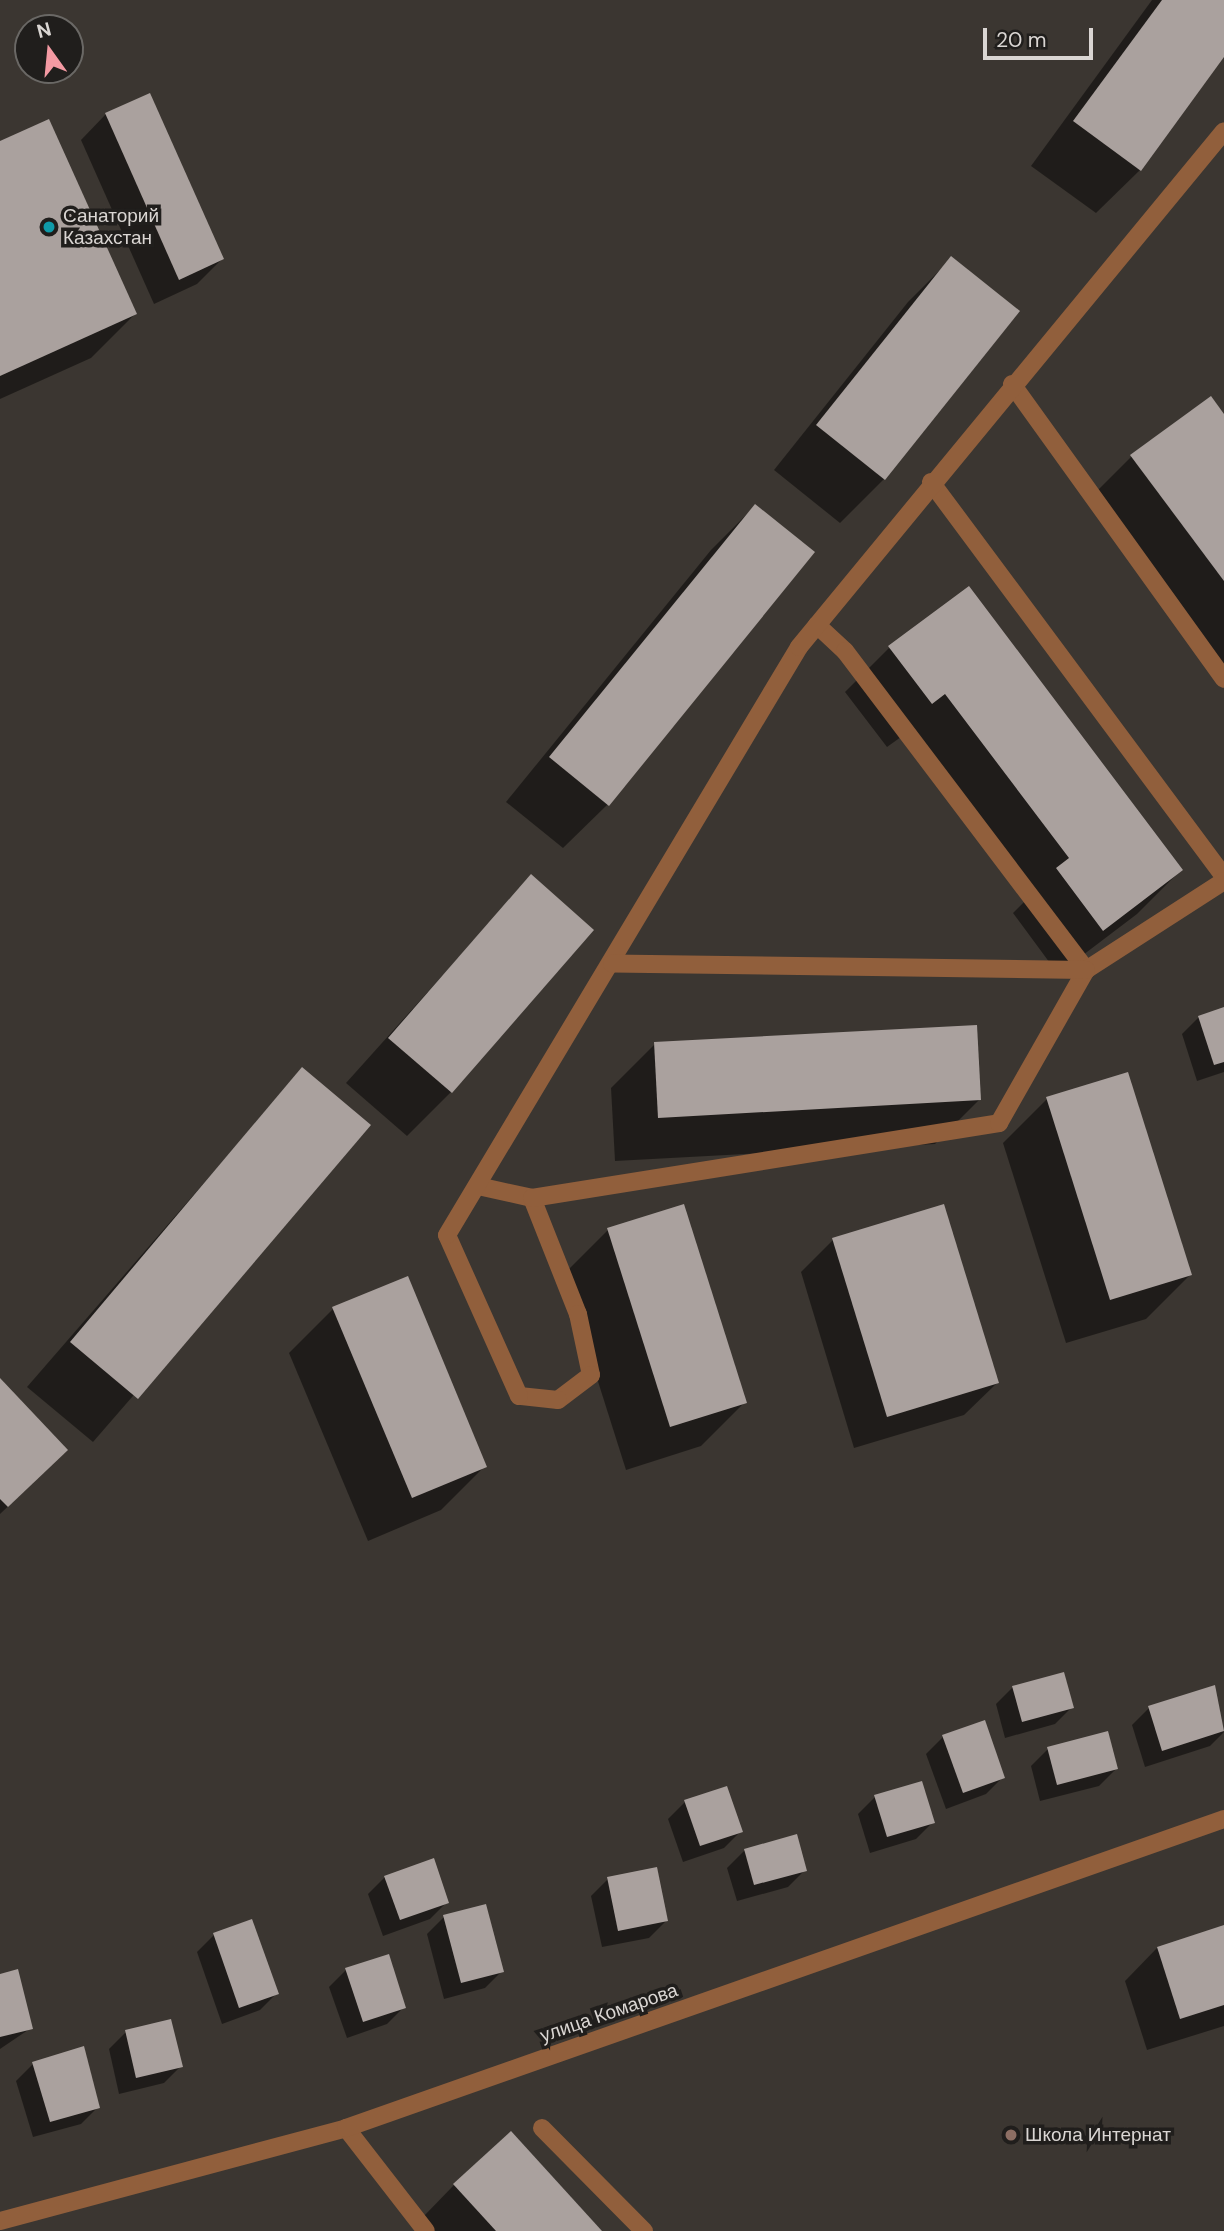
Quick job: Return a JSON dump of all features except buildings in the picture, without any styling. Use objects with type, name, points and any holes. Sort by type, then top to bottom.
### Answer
[{"type":"street","points":[[532,1198],[578,1314],[591,1375],[558,1400],[519,1396],[447,1235],[817,625],[931,482],[1224,131]]},
{"type":"street","points":[[1012,384],[1224,679]]},
{"type":"street","points":[[478,1186],[532,1198],[999,1123],[1086,970],[1224,878],[931,482]]},
{"type":"street","points":[[817,625],[845,652],[1086,970]]},
{"type":"street","points":[[612,963],[1086,970]]},
{"type":"street","name":"улица Комарова","points":[[0,2221],[346,2128],[1224,1819]]},
{"type":"street","points":[[346,2128],[426,2231]]},
{"type":"street","points":[[542,2128],[644,2231]]},
{"type":"place","name":"Санаторий Казахстан","points":[[49,227]]},
{"type":"place","name":"Школа Интернат","points":[[1011,2135]]}]
